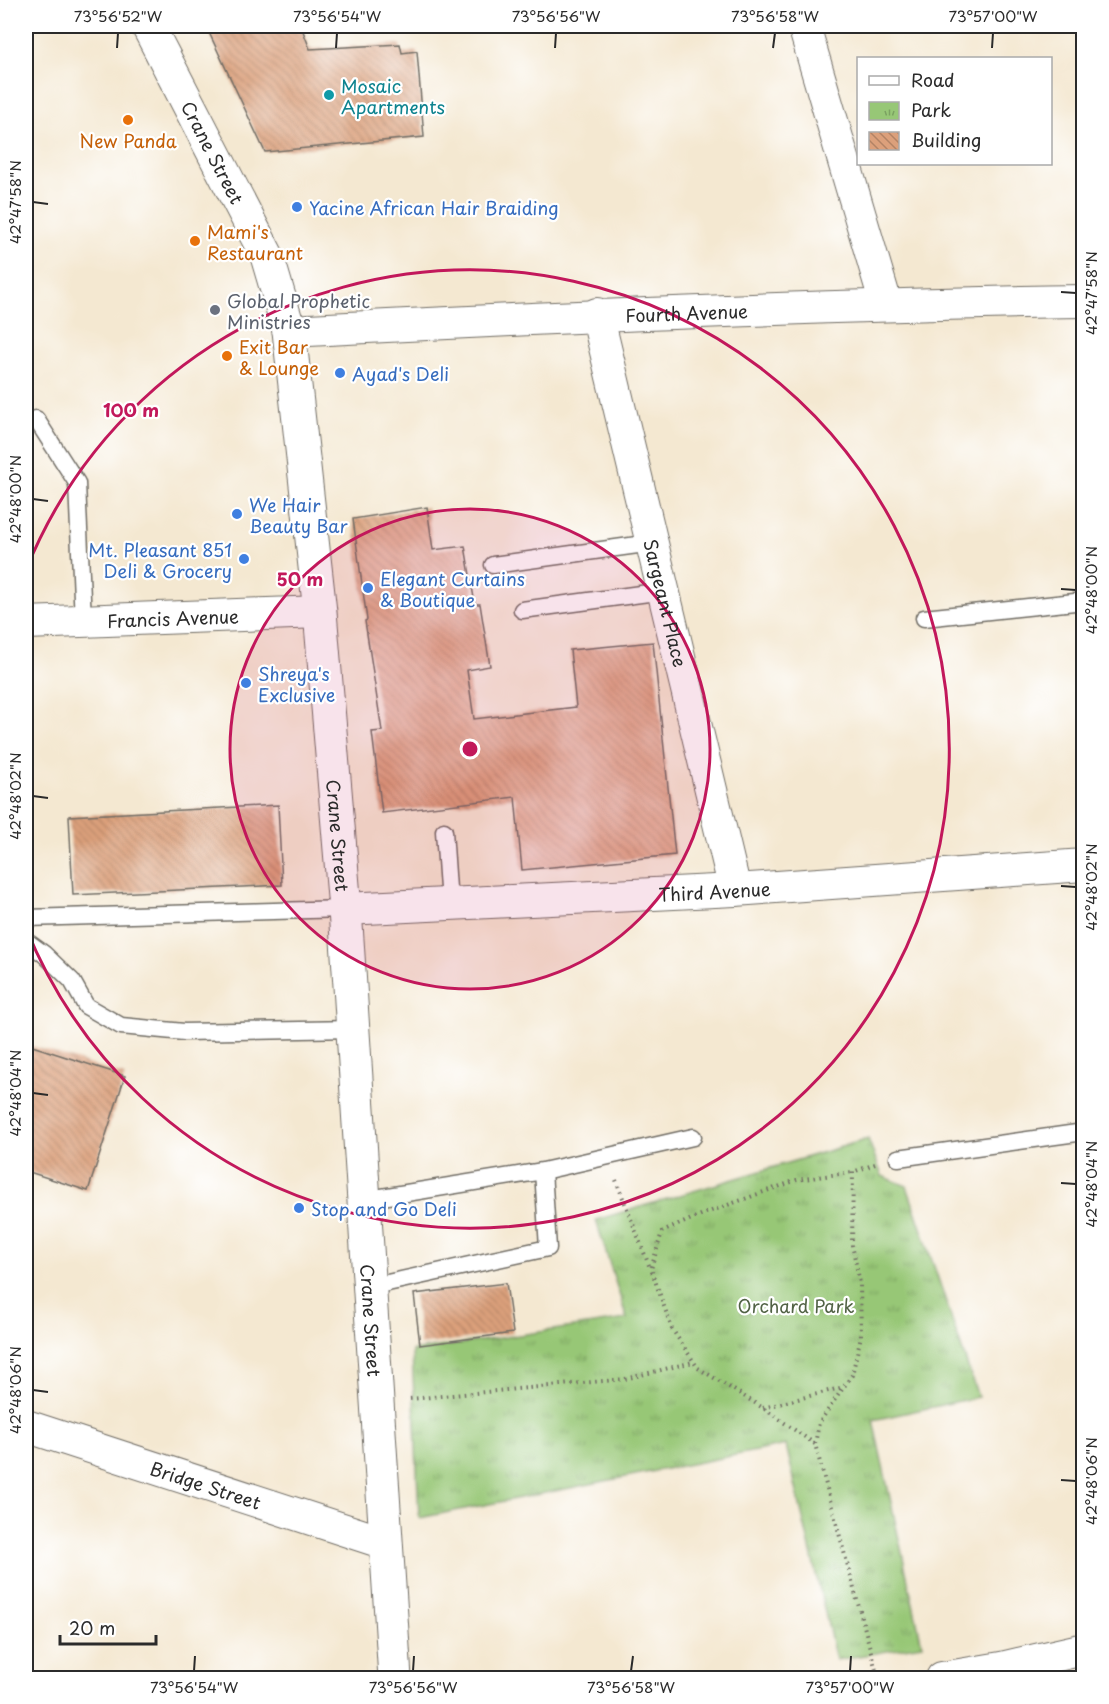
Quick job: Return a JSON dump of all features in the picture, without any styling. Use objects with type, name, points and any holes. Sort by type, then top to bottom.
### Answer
[{"type":"street","name":"Crane Street","points":[[148,26],[267,256],[289,331],[320,612],[345,909],[395,1678]]},
{"type":"street","points":[[804,26],[886,304]]},
{"type":"street","name":"Fourth Avenue","points":[[289,331],[597,314],[886,304],[1083,301]]},
{"type":"street","name":"Sargeant Place","points":[[597,314],[735,890]]},
{"type":"street","name":"Francis Avenue","points":[[26,623],[320,612]]},
{"type":"street","name":"Third Avenue","points":[[345,909],[735,890],[1083,866]]},
{"type":"street","name":"Bridge Street","points":[[26,1426],[385,1543]]},
{"type":"street","points":[[942,1678],[1003,1673],[1083,1649]]},
{"type":"lane","points":[[36,419],[77,483],[83,621]]},
{"type":"lane","points":[[492,565],[652,543]]},
{"type":"lane","points":[[522,610],[663,591]]},
{"type":"lane","points":[[924,618],[1083,601]]},
{"type":"lane","points":[[444,831],[450,903]]},
{"type":"lane","points":[[26,918],[345,909]]},
{"type":"lane","points":[[26,941],[44,954],[72,981],[86,1006],[121,1026],[184,1032],[353,1029]]},
{"type":"lane","points":[[898,1158],[1083,1132]]},
{"type":"lane","points":[[363,1200],[543,1172],[693,1137]]},
{"type":"lane","points":[[369,1287],[548,1248],[543,1172]]},
{"type":"path","points":[[607,1157],[672,1329],[698,1368],[763,1408],[815,1444]]},
{"type":"path","points":[[651,1269],[663,1232],[703,1214],[796,1180],[854,1172],[898,1158]]},
{"type":"path","points":[[854,1172],[852,1245],[860,1283],[861,1336],[852,1376],[819,1423],[815,1444],[878,1678]]},
{"type":"path","points":[[376,1402],[625,1379],[694,1362]]},
{"type":"path","points":[[763,1408],[845,1387]]},
{"type":"green space","name":"Orchard Park","points":[[868,1139],[882,1176],[907,1186],[978,1397],[873,1420],[922,1645],[836,1660],[786,1445],[419,1518],[412,1351],[627,1319],[596,1220]]},
{"type":"building","name":"Mosaic Apartments","points":[[206,26],[301,26],[310,49],[400,44],[402,53],[417,51],[424,137],[265,152]]},
{"type":"building","points":[[427,507],[433,550],[465,546],[475,604],[480,604],[490,666],[467,670],[474,719],[576,707],[570,650],[653,642],[675,855],[522,870],[515,797],[382,813],[372,732],[382,731],[365,621],[367,620],[353,519]]},
{"type":"building","points":[[278,805],[282,885],[73,895],[69,816]]},
{"type":"building","points":[[26,1044],[125,1076],[88,1191],[26,1171]]},
{"type":"building","points":[[506,1283],[513,1333],[420,1345],[414,1294]]},
{"type":"place","name":"Mosaic Apartments","points":[[329,95]]},
{"type":"place","name":"New Panda","points":[[128,120]]},
{"type":"place","name":"Yacine African Hair Braiding","points":[[297,207]]},
{"type":"place","name":"Mami's Restaurant","points":[[195,241]]},
{"type":"place","name":"Global Prophetic Ministries","points":[[215,310]]},
{"type":"place","name":"Exit Bar & Lounge","points":[[227,356]]},
{"type":"place","name":"Ayad's Deli","points":[[340,373]]},
{"type":"place","name":"We Hair Beauty Bar","points":[[237,514]]},
{"type":"place","name":"Mt. Pleasant 851 Deli & Grocery","points":[[244,559]]},
{"type":"place","name":"Elegant Curtains & Boutique","points":[[368,588]]},
{"type":"place","name":"Shreya's Exclusive","points":[[246,683]]},
{"type":"place","name":"Stop and Go Deli","points":[[299,1208]]}]
